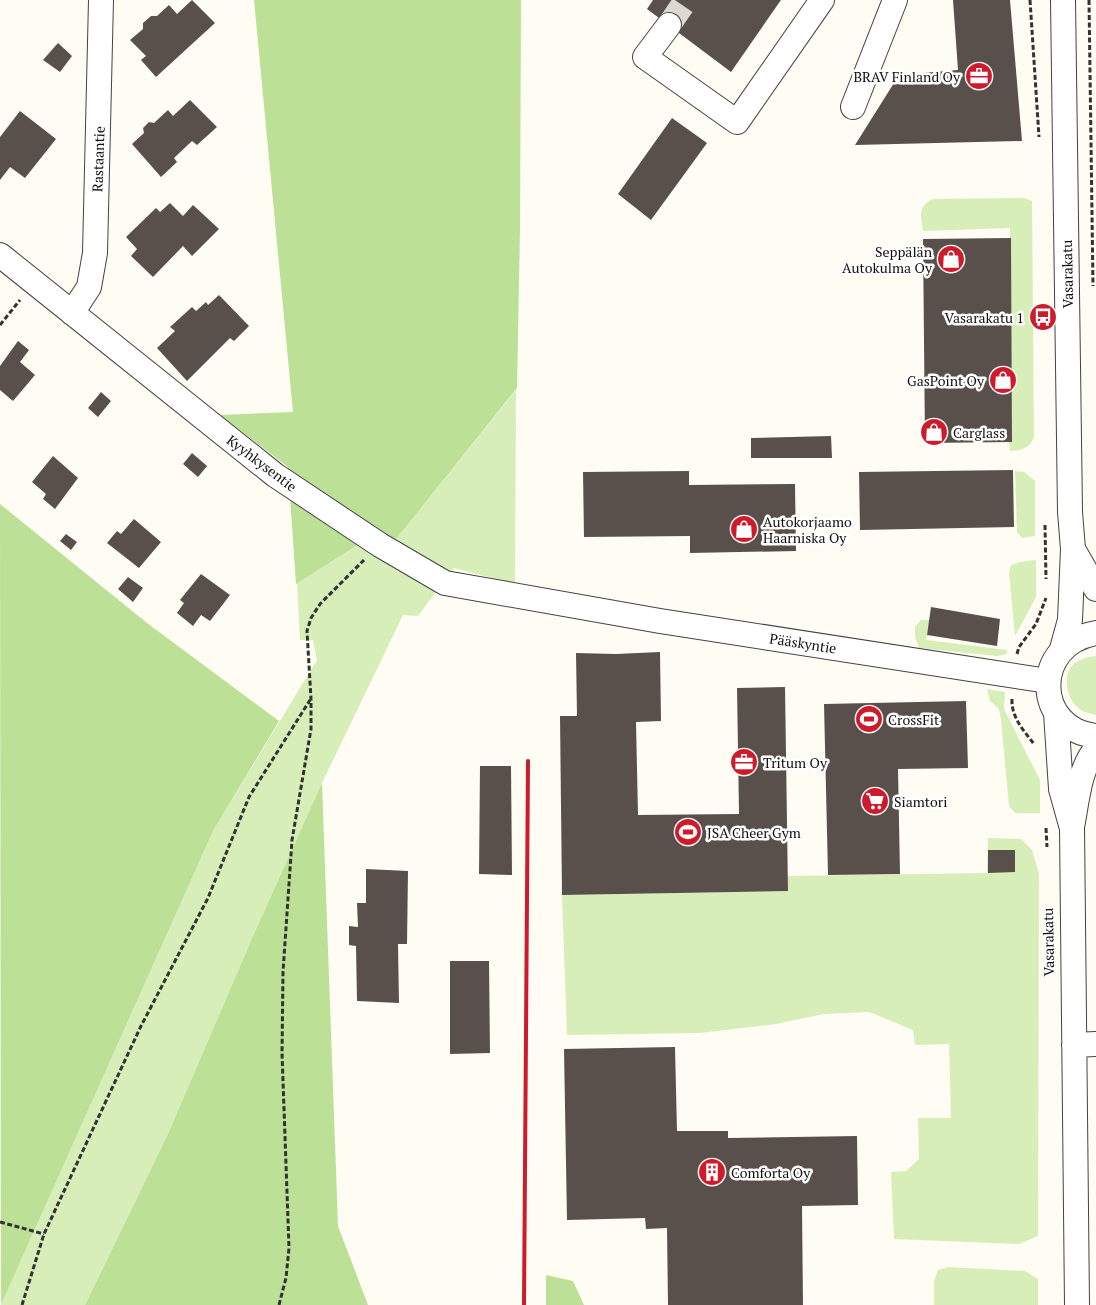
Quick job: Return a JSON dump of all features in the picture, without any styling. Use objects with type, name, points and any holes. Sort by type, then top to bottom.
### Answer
[{"type":"street","name":"Rastaantie","points":[[72,313],[89,287],[94,253],[101,0]]},
{"type":"street","points":[[669,25],[645,57],[737,122],[822,0]]},
{"type":"street","points":[[853,107],[894,0]]},
{"type":"street","name":"Vasarakatu","points":[[1063,0],[1070,512],[1073,549],[1070,620],[1062,649],[1053,664],[1048,680],[1050,697],[1056,713],[1061,789],[1072,827],[1085,1044],[1077,1305]]},
{"type":"street","name":"Kyyhkysentie","points":[[0,254],[274,475],[380,544],[445,583],[559,604]]},
{"type":"street","name":"Vasarakatu","points":[[1073,549],[1096,589]]},
{"type":"street","name":"Pääskyntie","points":[[559,604],[660,622],[1048,680]]},
{"type":"street","points":[[1062,649],[1073,640],[1096,633]]},
{"type":"street","points":[[1056,713],[1076,731],[1096,736]]},
{"type":"street","name":"Vasarakatu","points":[[1072,827],[1084,769],[1090,756],[1096,749]]},
{"type":"path","points":[[1089,0],[1093,290]]},
{"type":"path","points":[[0,325],[34,282]]},
{"type":"path","points":[[279,1305],[286,1278],[289,1248],[282,1053],[283,972],[292,840],[311,729],[307,631],[311,618],[320,604],[380,544]]},
{"type":"path","points":[[1037,752],[1011,708],[1019,647],[1036,624],[1046,596]]},
{"type":"path","points":[[22,1305],[44,1234],[141,1026],[208,898],[249,797],[311,699]]},
{"type":"path","points":[[1045,819],[1047,853]]},
{"type":"path","points":[[0,1222],[44,1234]]},
{"type":"green space","points":[[254,0],[521,0],[517,388],[397,538],[362,542],[296,584],[288,467],[220,415],[293,412]]},
{"type":"green space","points":[[1024,198],[1032,201],[1034,437],[1025,448],[1010,451],[1009,442],[1012,441],[1010,228],[923,231],[921,212],[924,205],[933,199]]},
{"type":"green space","points":[[516,390],[515,584],[454,568],[418,616],[403,615],[322,783],[253,936],[168,1134],[85,1305],[1,1305],[213,831],[317,660],[313,640],[300,640],[297,583],[362,542],[397,538]]},
{"type":"green space","points":[[1015,471],[1024,472],[1035,481],[1035,536],[1022,538],[1017,532]]},
{"type":"green space","points":[[0,504],[147,623],[279,721],[213,831],[1,1305]]},
{"type":"green space","points":[[1036,560],[1036,597],[1015,636],[1009,573],[1011,565]]},
{"type":"green space","points":[[921,620],[930,620],[926,640],[1007,650],[1007,654],[997,656],[919,648],[915,637],[915,627]]},
{"type":"green space","points":[[1096,656],[1096,715],[1084,712],[1076,706],[1068,690],[1067,678],[1073,664]]},
{"type":"green space","points":[[987,689],[1005,692],[1004,709],[1040,780],[1040,813],[1015,813],[1009,806],[999,709],[990,701]]},
{"type":"green space","points":[[322,783],[338,1226],[368,1305],[85,1305],[168,1134],[253,936]]},
{"type":"green space","points":[[988,838],[1021,839],[1032,850],[1039,874],[1038,1236],[1019,1244],[894,1239],[891,1172],[906,1171],[919,1159],[918,1118],[951,1118],[949,1044],[915,1045],[913,1030],[869,1012],[824,1014],[776,1024],[700,1033],[567,1035],[562,895],[787,891],[788,876],[987,873]]},
{"type":"green space","points":[[948,1267],[1025,1271],[1038,1279],[1038,1305],[934,1305],[934,1282],[938,1270]]},
{"type":"green space","points":[[546,1275],[573,1281],[584,1305],[546,1305]]},
{"type":"building","points":[[192,0],[215,23],[156,77],[141,60],[146,56],[130,40],[143,29],[143,23],[151,16],[157,16],[169,5],[177,14]]},
{"type":"building","points":[[653,0],[781,0],[731,72],[647,9]]},
{"type":"building","points":[[953,0],[1010,0],[1022,141],[855,145],[899,75],[958,70]]},
{"type":"building","points":[[58,43],[72,56],[60,72],[43,60]]},
{"type":"building","points":[[190,100],[217,127],[197,145],[192,141],[174,158],[177,162],[161,177],[132,144],[144,133],[143,128],[149,122],[154,123],[168,110],[173,116]]},
{"type":"building","points":[[20,111],[56,139],[25,178],[10,167],[0,180],[0,137]]},
{"type":"building","points":[[672,118],[707,143],[651,220],[618,194]]},
{"type":"building","points":[[170,203],[183,216],[193,205],[219,229],[192,256],[183,246],[153,277],[131,256],[137,249],[126,237],[156,208],[160,212]]},
{"type":"building","points":[[1011,238],[1012,442],[925,443],[923,239]]},
{"type":"building","points":[[219,295],[249,326],[234,341],[230,338],[187,381],[157,348],[175,331],[170,327],[192,307],[196,311],[206,302],[208,305]]},
{"type":"building","points":[[18,341],[29,350],[20,362],[35,375],[13,401],[0,390],[0,366]]},
{"type":"building","points":[[101,392],[111,401],[98,417],[88,408]]},
{"type":"building","points":[[831,436],[832,458],[751,458],[751,438]]},
{"type":"building","points":[[192,453],[207,466],[198,477],[183,464]]},
{"type":"building","points":[[53,456],[78,478],[55,509],[43,499],[46,494],[32,482]]},
{"type":"building","points":[[1013,470],[1014,527],[860,530],[859,472]]},
{"type":"building","points":[[689,471],[689,485],[795,484],[796,551],[690,553],[690,536],[584,537],[583,472]]},
{"type":"building","points":[[134,519],[161,542],[139,568],[107,543],[117,531],[121,534]]},
{"type":"building","points":[[66,534],[77,542],[71,550],[60,541]]},
{"type":"building","points":[[201,574],[230,595],[210,621],[201,615],[193,626],[177,613],[184,603],[180,600]]},
{"type":"building","points":[[128,577],[143,588],[133,602],[118,589]]},
{"type":"building","points":[[931,607],[1000,619],[997,646],[927,635]]},
{"type":"building","points":[[660,652],[661,721],[636,722],[638,815],[739,814],[737,688],[785,687],[788,891],[562,895],[560,716],[577,716],[576,653]]},
{"type":"building","points":[[966,701],[968,768],[898,769],[900,874],[828,875],[824,704]]},
{"type":"building","points":[[480,766],[511,766],[512,875],[479,874]]},
{"type":"building","points":[[988,850],[1015,850],[1015,872],[988,873]]},
{"type":"building","points":[[366,869],[408,871],[407,944],[398,944],[399,1003],[357,1001],[356,946],[349,945],[349,926],[358,927],[357,903],[366,903]]},
{"type":"building","points":[[450,961],[489,961],[490,1053],[450,1054]]},
{"type":"building","name":"Comforta Oy","points":[[675,1047],[677,1131],[728,1131],[728,1138],[857,1136],[858,1205],[802,1206],[803,1305],[668,1305],[667,1228],[646,1229],[645,1218],[567,1220],[564,1049]]},
{"type":"tunnel","points":[[669,25],[686,0]]},
{"type":"railway","points":[[524,1305],[528,761]]},
{"type":"place","name":"BRAV Finland Oy","points":[[979,76]]},
{"type":"place","name":"Seppälän Autokulma Oy","points":[[951,259]]},
{"type":"place","name":"Vasarakatu 1","points":[[1043,317]]},
{"type":"place","name":"GasPoint Oy","points":[[1003,380]]},
{"type":"place","name":"Carglass","points":[[934,432]]},
{"type":"place","name":"Autokorjaamo Haarniska Oy","points":[[744,529]]},
{"type":"place","name":"CrossFit","points":[[869,719]]},
{"type":"place","name":"Tritum Oy","points":[[744,762]]},
{"type":"place","name":"Siamtori","points":[[875,801]]},
{"type":"place","name":"JSA Cheer Gym","points":[[688,832]]},
{"type":"place","name":"Comforta Oy","points":[[712,1172]]}]
